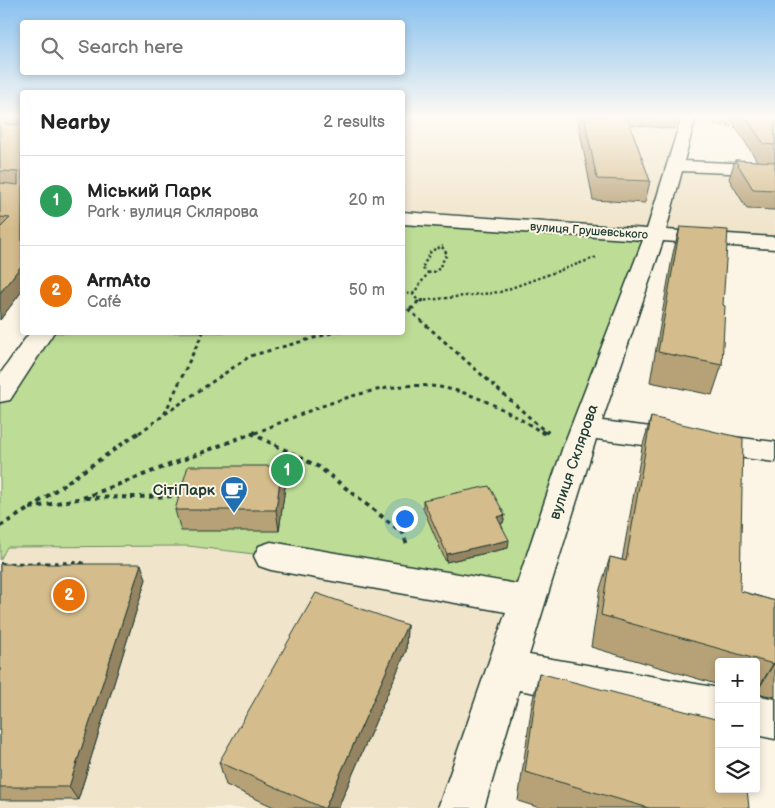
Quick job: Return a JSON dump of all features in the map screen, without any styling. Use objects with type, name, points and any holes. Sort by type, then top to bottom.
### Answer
[{"type":"street","name":"вулиця Склярова","points":[[461,808],[505,668],[529,601],[573,438],[655,235],[675,166],[682,154]]},
{"type":"street","points":[[675,166],[775,170]]},
{"type":"street","name":"вулиця Грушевського","points":[[405,218],[775,243]]},
{"type":"street","points":[[0,394],[40,335]]},
{"type":"street","points":[[573,438],[775,452]]},
{"type":"street","points":[[271,556],[529,601]]},
{"type":"street","points":[[505,668],[715,707]]},
{"type":"street","points":[[760,717],[775,719]]},
{"type":"path","points":[[428,273],[422,268],[431,251],[442,247],[446,241]]},
{"type":"path","points":[[413,294],[428,273],[438,271],[447,254],[442,247]]},
{"type":"path","points":[[420,301],[500,292],[602,255]]},
{"type":"path","points":[[405,293],[413,294],[420,301]]},
{"type":"path","points":[[408,309],[417,306],[420,301]]},
{"type":"path","points":[[408,309],[573,438]]},
{"type":"path","points":[[164,415],[202,335]]},
{"type":"path","points":[[0,526],[30,508],[250,356],[324,335]]},
{"type":"path","points":[[83,498],[343,399],[396,387],[438,387],[473,396],[573,438]]},
{"type":"path","points":[[251,433],[319,467],[403,533],[420,581]]},
{"type":"path","points":[[30,508],[83,498],[191,496]]},
{"type":"path","points":[[0,564],[82,563],[78,571]]},
{"type":"shaded area","points":[[405,154],[678,154],[675,165],[775,170],[775,243],[405,219]]},
{"type":"shaded area","points":[[188,546],[271,556],[529,601],[463,808],[0,808],[0,560],[7,547]]},
{"type":"green space","points":[[405,219],[655,235],[529,601],[271,556],[188,546],[7,547],[0,560],[0,395],[41,335],[405,335]]},
{"type":"building","points":[[0,154],[20,154],[20,268],[0,293],[0,228],[10,218],[0,217],[0,183],[18,185],[18,172],[0,171]]},
{"type":"building","points":[[592,154],[640,154],[650,181],[597,179]]},
{"type":"building","points":[[735,160],[775,162],[775,190],[753,189]]},
{"type":"building","points":[[680,227],[728,230],[723,305],[725,306],[722,365],[658,352]]},
{"type":"building","points":[[651,417],[743,438],[740,591],[775,601],[775,662],[773,664],[760,660],[760,658],[752,658],[601,615],[610,557],[626,561]]},
{"type":"building","points":[[188,466],[282,466],[276,510],[175,510]]},
{"type":"building","points":[[489,486],[505,515],[497,517],[509,540],[447,554],[423,500]]},
{"type":"building","points":[[0,564],[141,564],[69,787],[0,787]]},
{"type":"building","points":[[316,593],[407,625],[325,808],[219,762]]},
{"type":"building","points":[[539,673],[715,719],[715,793],[747,793],[749,808],[649,808],[525,772]]},
{"type":"place","name":"Міський Парк","points":[[287,470]]},
{"type":"place","name":"СітіПарк","points":[[234,514]]},
{"type":"place","name":"ArmAto","points":[[69,595]]}]
